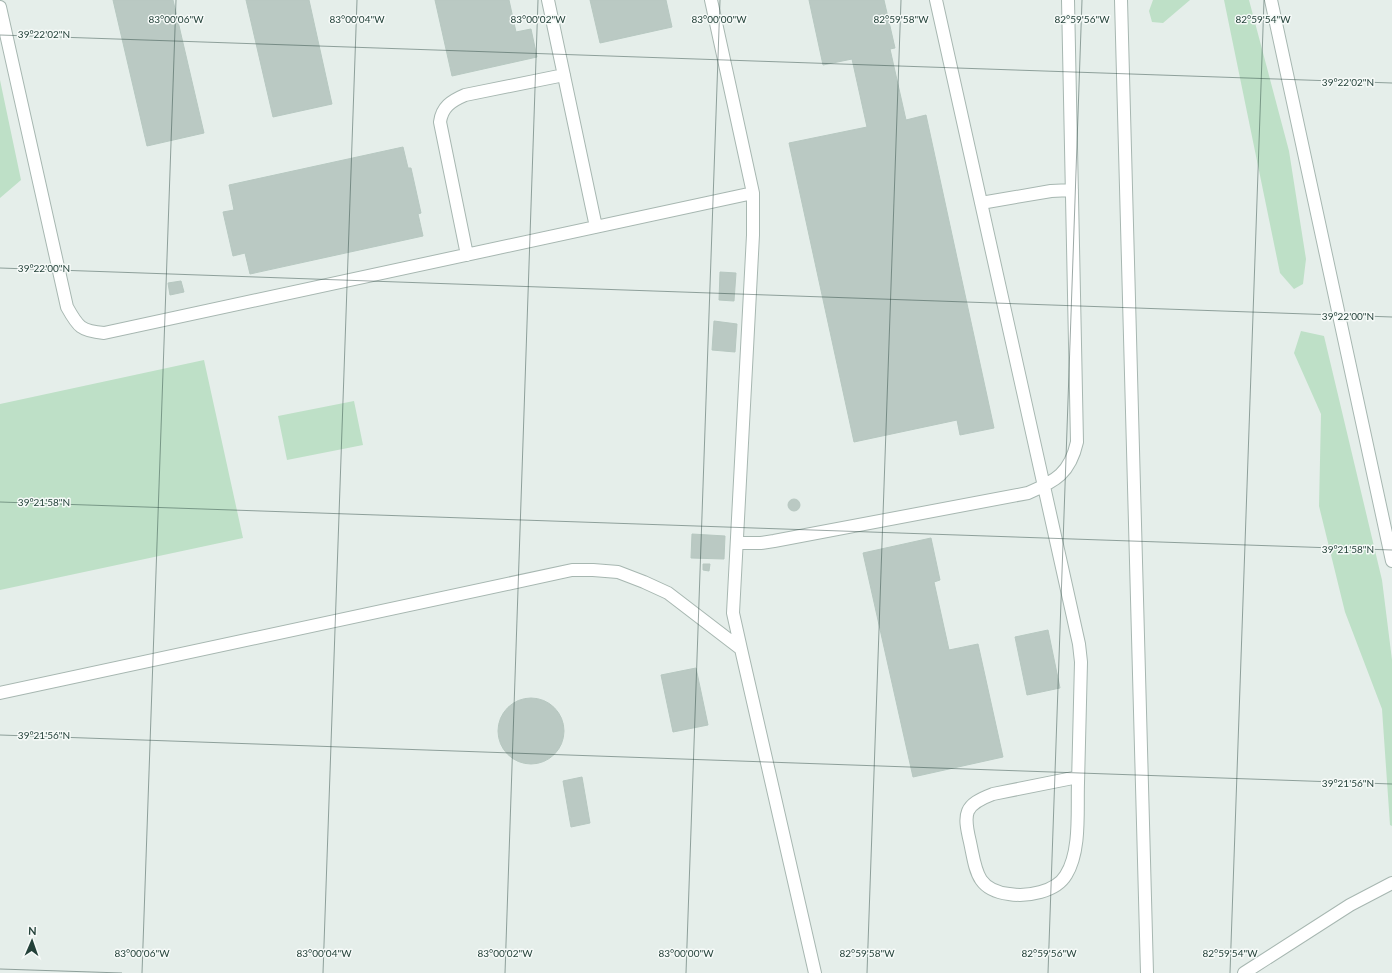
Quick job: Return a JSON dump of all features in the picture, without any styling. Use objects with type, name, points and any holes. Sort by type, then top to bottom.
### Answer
[{"type":"lane","points":[[548,0],[596,227]]},
{"type":"lane","points":[[712,0],[753,193],[753,228],[733,614],[815,973]]},
{"type":"lane","points":[[936,0],[1045,486],[1079,644],[1081,662],[1078,777],[1076,847],[1072,864],[1065,876],[1055,886],[1027,895],[999,893],[988,887],[979,879],[966,827],[966,814],[972,805],[981,798],[993,794],[1078,777]]},
{"type":"lane","points":[[737,543],[761,543],[774,541],[1028,493],[1045,486],[1056,478],[1066,468],[1074,456],[1077,442],[1068,0]]},
{"type":"lane","points":[[1121,0],[1147,973]]},
{"type":"lane","points":[[1271,0],[1392,561]]},
{"type":"lane","points":[[0,7],[66,307],[75,322],[88,332],[104,333],[753,193]]},
{"type":"lane","points":[[467,255],[440,122],[441,115],[451,102],[465,96],[564,75]]},
{"type":"lane","points":[[981,203],[1051,191],[1072,190]]},
{"type":"lane","points":[[0,693],[572,570],[618,572],[668,593],[740,650]]},
{"type":"lane","points":[[1244,973],[1350,905],[1392,883]]},
{"type":"green space","points":[[1153,0],[1190,0],[1163,23],[1152,22],[1149,11]]},
{"type":"green space","points":[[1224,0],[1249,0],[1289,151],[1306,259],[1303,284],[1294,289],[1280,273]]},
{"type":"green space","points":[[0,80],[21,180],[0,198]]},
{"type":"green space","points":[[1301,331],[1324,336],[1382,580],[1392,660],[1392,826],[1390,825],[1382,709],[1345,612],[1319,506],[1321,414],[1294,353]]},
{"type":"green space","points":[[204,360],[243,538],[0,590],[0,404]]},
{"type":"green space","points":[[354,401],[363,445],[287,460],[278,416]]},
{"type":"building","points":[[113,0],[173,0],[204,133],[147,146]]},
{"type":"building","points":[[246,0],[309,0],[332,104],[273,117]]},
{"type":"building","points":[[435,0],[509,0],[516,32],[531,29],[537,57],[452,76]]},
{"type":"building","points":[[590,0],[666,0],[672,27],[600,43]]},
{"type":"building","points":[[809,0],[884,0],[895,48],[890,49],[906,120],[926,115],[994,428],[960,435],[957,420],[854,442],[789,143],[867,127],[852,59],[823,65]]},
{"type":"building","points":[[403,147],[408,168],[411,168],[421,213],[418,214],[423,236],[250,274],[245,253],[233,256],[223,212],[234,210],[229,185]]},
{"type":"building","points":[[720,272],[736,273],[734,301],[719,300]]},
{"type":"building","points":[[181,281],[184,292],[170,295],[168,283]]},
{"type":"building","points":[[714,321],[737,324],[735,352],[712,350]]},
{"type":"building","points":[[792,499],[796,499],[800,505],[796,511],[792,511],[788,507],[788,503]]},
{"type":"building","points":[[692,534],[725,536],[724,559],[691,558]]},
{"type":"building","points":[[931,538],[940,580],[934,582],[949,650],[978,644],[1003,757],[913,777],[863,553]]},
{"type":"building","points":[[703,564],[710,564],[709,571],[703,570]]},
{"type":"building","points":[[1048,630],[1060,688],[1027,695],[1015,637]]},
{"type":"building","points":[[696,668],[708,725],[673,732],[661,675]]},
{"type":"building","points":[[524,698],[538,698],[550,703],[559,712],[564,724],[562,744],[555,755],[538,764],[524,764],[512,759],[503,750],[498,738],[498,724],[503,712],[512,703]]},
{"type":"building","points":[[582,777],[590,823],[571,827],[563,781]]}]
